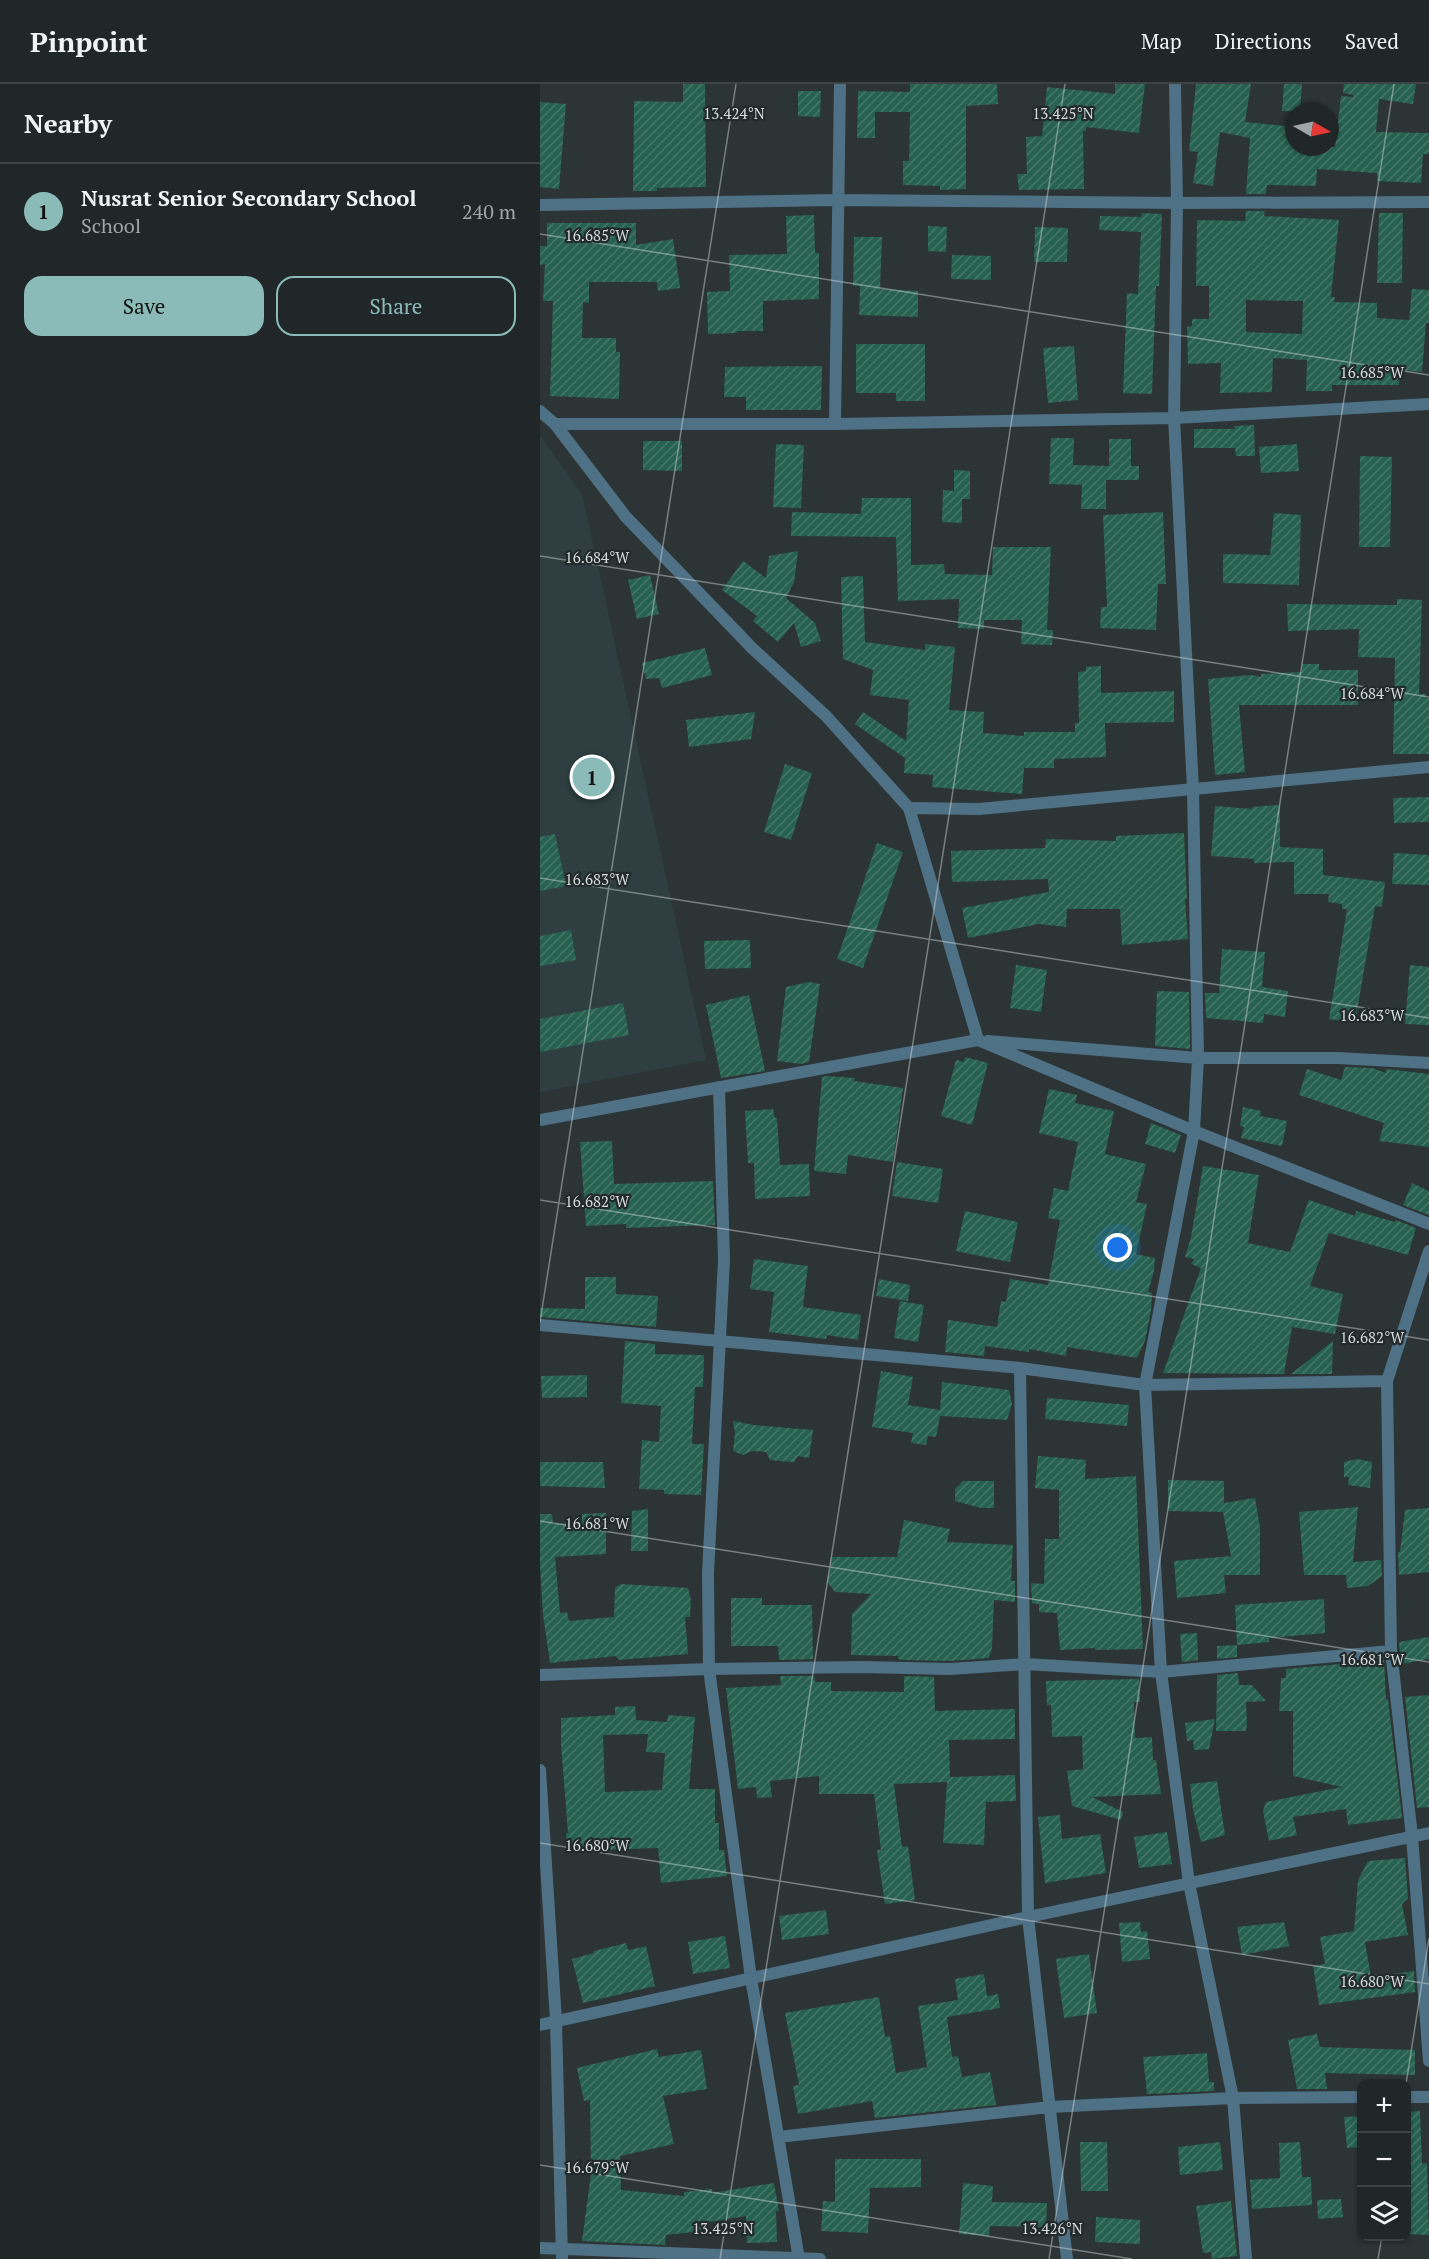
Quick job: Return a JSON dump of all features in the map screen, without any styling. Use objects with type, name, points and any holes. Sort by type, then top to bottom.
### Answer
[{"type":"street","points":[[836,424],[840,84]]},
{"type":"street","points":[[1175,84],[1177,203],[1174,418],[1193,789],[1197,1058],[1194,1131],[1145,1385],[1161,1672],[1189,1883],[1233,2098],[1246,2259]]},
{"type":"street","points":[[540,205],[837,200],[1177,203],[1429,202]]},
{"type":"street","points":[[555,424],[836,424],[1174,418],[1429,404]]},
{"type":"street","points":[[540,411],[555,424],[626,518],[752,648],[826,716],[909,808],[978,1040]]},
{"type":"street","points":[[909,808],[980,809],[1429,768]]},
{"type":"street","points":[[978,1040],[1194,1131],[1429,1224]]},
{"type":"street","points":[[540,1120],[978,1040],[1197,1058],[1338,1058],[1429,1063]]},
{"type":"street","points":[[719,1087],[724,1260],[708,1573],[709,1669],[751,1978],[799,2259]]},
{"type":"street","points":[[1429,1251],[1387,1381],[1391,1651],[1412,1836],[1429,2061]]},
{"type":"street","points":[[540,1325],[1020,1368],[1145,1385],[1387,1381]]},
{"type":"street","points":[[1020,1368],[1028,1917],[1067,2259]]},
{"type":"street","points":[[540,1675],[709,1669],[862,1667],[950,1669],[1025,1664],[1161,1672],[1391,1651]]},
{"type":"street","points":[[540,1770],[556,2021],[562,2253]]},
{"type":"street","points":[[540,2025],[1028,1917],[1429,1833]]},
{"type":"street","points":[[778,2137],[1050,2107],[1233,2098],[1357,2097]]},
{"type":"street","points":[[1411,2097],[1429,2097]]},
{"type":"street","points":[[540,2248],[562,2253],[820,2259]]},
{"type":"shaded area","points":[[540,436],[582,494],[706,1060],[540,1092]]},
{"type":"building","points":[[683,84],[705,84],[706,187],[633,191],[634,101],[683,102]]},
{"type":"building","points":[[910,84],[997,84],[998,104],[966,106],[966,189],[940,190],[940,186],[903,185],[903,161],[909,161],[910,112],[875,112],[875,138],[857,138],[858,91],[910,92]]},
{"type":"building","points":[[1115,84],[1145,84],[1139,133],[1086,127],[1086,131],[1083,131],[1084,189],[1019,190],[1017,174],[1027,174],[1026,137],[1042,136],[1047,87],[1115,94]]},
{"type":"building","points":[[1196,84],[1251,84],[1245,122],[1285,126],[1285,156],[1339,156],[1341,96],[1353,97],[1353,95],[1343,93],[1344,84],[1416,84],[1413,104],[1379,99],[1376,132],[1429,133],[1429,154],[1423,154],[1421,183],[1377,181],[1377,173],[1317,169],[1316,186],[1267,185],[1266,194],[1246,194],[1250,138],[1220,132],[1213,186],[1193,183],[1198,152],[1189,151]]},
{"type":"building","points":[[1284,84],[1302,84],[1301,102],[1285,102],[1285,111],[1282,111]]},
{"type":"building","points":[[798,91],[821,91],[820,117],[798,116]]},
{"type":"building","points":[[540,102],[566,104],[559,189],[540,187]]},
{"type":"building","points":[[1246,211],[1265,211],[1264,216],[1339,220],[1331,297],[1335,297],[1334,302],[1377,303],[1377,318],[1409,320],[1412,289],[1429,290],[1429,323],[1426,323],[1422,372],[1400,370],[1399,385],[1332,385],[1332,391],[1306,391],[1307,360],[1273,358],[1272,392],[1220,393],[1221,363],[1188,364],[1187,327],[1192,326],[1192,319],[1209,319],[1209,286],[1196,286],[1197,220],[1245,221]],"holes":[[[1246,300],[1303,301],[1302,334],[1246,332]]]},
{"type":"building","points":[[1142,213],[1162,214],[1159,286],[1156,286],[1152,394],[1123,393],[1127,293],[1138,294],[1141,232],[1099,230],[1100,216],[1141,217]]},
{"type":"building","points":[[1379,213],[1403,213],[1402,283],[1377,283]]},
{"type":"building","points":[[814,215],[815,253],[819,253],[819,299],[763,301],[763,331],[708,334],[707,292],[730,291],[729,255],[787,254],[786,216]]},
{"type":"building","points":[[547,223],[636,223],[636,245],[673,239],[680,288],[658,291],[657,282],[589,282],[589,303],[583,302],[582,338],[616,338],[616,352],[620,352],[619,399],[550,396],[553,301],[543,301],[545,264],[540,265],[540,246],[547,246]]},
{"type":"building","points":[[928,226],[947,227],[946,252],[928,251]]},
{"type":"building","points":[[1035,227],[1068,228],[1067,262],[1034,262]]},
{"type":"building","points":[[854,237],[882,237],[880,289],[918,291],[918,317],[859,315],[860,286],[853,286]]},
{"type":"building","points":[[952,255],[991,256],[991,280],[951,279]]},
{"type":"building","points":[[856,344],[925,344],[925,401],[896,401],[896,393],[856,393]]},
{"type":"building","points":[[1074,346],[1078,400],[1048,403],[1043,348]]},
{"type":"building","points":[[822,366],[821,410],[746,410],[746,397],[724,397],[725,367]]},
{"type":"building","points":[[1254,425],[1255,456],[1236,456],[1235,448],[1194,448],[1194,429],[1235,429],[1234,426]]},
{"type":"building","points":[[1051,438],[1074,438],[1073,465],[1109,466],[1109,439],[1131,439],[1131,466],[1139,466],[1139,480],[1106,480],[1106,509],[1081,509],[1082,485],[1049,484]]},
{"type":"building","points":[[643,441],[682,441],[682,471],[643,470]]},
{"type":"building","points":[[776,444],[804,445],[801,508],[773,507]]},
{"type":"building","points":[[1297,444],[1299,471],[1261,473],[1259,447]]},
{"type":"building","points":[[1360,456],[1392,457],[1390,547],[1359,547]]},
{"type":"building","points":[[954,470],[970,471],[970,499],[962,499],[962,523],[942,522],[943,490],[954,491]]},
{"type":"building","points":[[862,498],[911,498],[911,565],[944,564],[945,574],[992,575],[993,547],[1051,547],[1047,630],[1053,630],[1052,645],[1021,644],[1022,620],[984,620],[984,629],[958,628],[959,599],[898,601],[896,537],[791,536],[792,512],[861,514]]},
{"type":"building","points":[[1163,512],[1166,584],[1158,584],[1156,630],[1100,628],[1101,607],[1107,607],[1103,515]]},
{"type":"building","points":[[1274,513],[1301,515],[1299,585],[1223,583],[1223,554],[1270,555]]},
{"type":"building","points":[[798,551],[794,582],[786,598],[815,623],[821,641],[801,647],[794,623],[778,642],[753,621],[757,616],[722,590],[743,561],[766,578],[769,556]]},
{"type":"building","points":[[650,575],[659,614],[637,619],[628,580]]},
{"type":"building","points":[[863,576],[865,642],[925,650],[925,644],[955,647],[949,710],[984,712],[983,733],[1024,736],[1024,732],[1075,732],[1075,723],[1079,723],[1078,672],[1086,671],[1086,667],[1101,666],[1101,693],[1174,691],[1174,722],[1105,723],[1106,757],[1054,759],[1054,768],[1024,768],[1022,794],[932,787],[933,775],[904,773],[905,758],[855,724],[863,712],[906,741],[909,700],[870,695],[873,670],[843,659],[841,577]]},
{"type":"building","points":[[1397,599],[1422,600],[1419,694],[1426,694],[1426,698],[1429,698],[1429,754],[1393,754],[1395,658],[1358,657],[1359,629],[1288,631],[1287,604],[1397,605]]},
{"type":"building","points":[[705,648],[712,675],[662,688],[659,678],[646,679],[642,663]]},
{"type":"building","points":[[1302,664],[1319,664],[1319,670],[1358,670],[1358,705],[1239,705],[1245,772],[1215,775],[1208,679],[1251,675],[1261,677],[1261,674],[1302,672]]},
{"type":"building","points":[[755,712],[751,739],[689,747],[686,720]]},
{"type":"building","points":[[785,764],[812,773],[791,840],[764,832]]},
{"type":"building","points":[[1429,797],[1429,822],[1394,823],[1393,798]]},
{"type":"building","points":[[1280,805],[1280,847],[1323,849],[1323,875],[1385,882],[1382,907],[1375,906],[1355,1023],[1329,1019],[1347,909],[1342,909],[1342,904],[1328,902],[1329,894],[1294,894],[1294,862],[1254,863],[1254,859],[1211,856],[1215,806],[1252,809],[1252,807]]},
{"type":"building","points":[[1184,833],[1188,939],[1122,945],[1120,909],[1067,909],[1066,927],[1039,924],[968,938],[962,908],[1049,892],[1048,879],[952,882],[951,851],[1045,848],[1046,839],[1116,841],[1116,836]]},
{"type":"building","points":[[555,834],[566,886],[540,891],[540,837]]},
{"type":"building","points":[[877,843],[903,852],[863,968],[837,959]]},
{"type":"building","points":[[1394,853],[1429,855],[1429,885],[1392,884]]},
{"type":"building","points":[[571,930],[576,960],[540,966],[540,936]]},
{"type":"building","points":[[750,940],[751,968],[705,969],[704,941]]},
{"type":"building","points":[[1222,949],[1265,952],[1262,987],[1288,991],[1285,1017],[1264,1014],[1263,1023],[1206,1018],[1205,993],[1219,993]]},
{"type":"building","points":[[1016,965],[1047,970],[1041,1012],[1010,1008]]},
{"type":"building","points":[[1410,965],[1429,967],[1429,1025],[1405,1024]]},
{"type":"building","points":[[809,982],[820,984],[809,1062],[801,1064],[777,1061],[786,987]]},
{"type":"building","points":[[1157,991],[1189,992],[1190,1049],[1155,1046]]},
{"type":"building","points":[[749,995],[765,1071],[721,1078],[706,1005]]},
{"type":"building","points":[[623,1003],[629,1035],[540,1052],[540,1019]]},
{"type":"building","points":[[965,1057],[988,1063],[972,1125],[941,1116],[956,1060],[964,1062]]},
{"type":"building","points":[[1345,1067],[1372,1068],[1386,1073],[1386,1069],[1429,1074],[1429,1147],[1379,1141],[1384,1123],[1299,1095],[1307,1069],[1341,1080]]},
{"type":"building","points":[[822,1077],[855,1078],[854,1081],[903,1088],[893,1162],[848,1155],[846,1174],[814,1171]]},
{"type":"building","points":[[1049,1089],[1077,1095],[1075,1103],[1114,1111],[1105,1154],[1146,1164],[1136,1202],[1147,1204],[1136,1254],[1155,1258],[1148,1292],[1152,1293],[1151,1311],[1145,1341],[1137,1358],[1067,1347],[1066,1356],[1029,1349],[1029,1352],[985,1346],[984,1356],[945,1352],[948,1320],[997,1327],[1001,1301],[1006,1302],[1010,1279],[1048,1285],[1060,1220],[1048,1218],[1054,1188],[1068,1191],[1078,1142],[1039,1133]]},
{"type":"building","points":[[1243,1107],[1261,1111],[1260,1116],[1287,1121],[1282,1146],[1241,1138],[1244,1127],[1240,1126]]},
{"type":"building","points":[[773,1109],[775,1118],[777,1118],[780,1165],[809,1164],[810,1196],[755,1199],[754,1163],[748,1163],[745,1111]]},
{"type":"building","points":[[1151,1123],[1181,1135],[1175,1153],[1145,1144]]},
{"type":"building","points":[[612,1141],[614,1184],[713,1181],[715,1225],[626,1228],[626,1224],[586,1226],[580,1142]]},
{"type":"building","points":[[897,1162],[943,1169],[938,1203],[892,1196]]},
{"type":"building","points":[[1203,1166],[1259,1175],[1248,1243],[1290,1252],[1309,1200],[1355,1216],[1356,1211],[1395,1222],[1396,1220],[1416,1228],[1408,1255],[1329,1233],[1310,1286],[1343,1294],[1335,1334],[1292,1327],[1284,1374],[1163,1373],[1201,1268],[1191,1264],[1194,1259],[1185,1257],[1191,1237]]},
{"type":"building","points":[[1412,1183],[1429,1191],[1429,1215],[1403,1205]]},
{"type":"building","points":[[965,1211],[1018,1222],[1010,1262],[956,1251]]},
{"type":"building","points":[[754,1259],[808,1266],[803,1307],[861,1315],[858,1340],[827,1335],[826,1339],[769,1332],[774,1292],[750,1289]]},
{"type":"building","points":[[585,1277],[616,1277],[616,1294],[658,1296],[656,1327],[540,1317],[540,1308],[585,1309]]},
{"type":"building","points":[[879,1279],[910,1285],[908,1301],[876,1296]]},
{"type":"building","points":[[900,1301],[924,1305],[918,1342],[894,1338]]},
{"type":"building","points":[[625,1341],[655,1344],[655,1354],[704,1355],[703,1387],[695,1387],[692,1444],[704,1444],[701,1495],[664,1494],[664,1490],[639,1489],[642,1440],[659,1442],[661,1406],[621,1403]]},
{"type":"building","points":[[1333,1341],[1332,1374],[1291,1374]]},
{"type":"building","points":[[881,1371],[913,1377],[908,1405],[940,1410],[942,1382],[1009,1390],[1012,1404],[1007,1420],[940,1416],[936,1437],[928,1436],[926,1445],[911,1443],[913,1433],[872,1427]]},
{"type":"building","points":[[587,1375],[587,1397],[542,1398],[541,1376]]},
{"type":"building","points":[[1047,1398],[1129,1405],[1127,1426],[1045,1419]]},
{"type":"building","points":[[733,1421],[813,1430],[809,1458],[798,1456],[794,1462],[779,1461],[770,1460],[766,1452],[752,1451],[743,1455],[733,1451],[735,1433]]},
{"type":"building","points":[[1038,1456],[1086,1460],[1085,1479],[1136,1476],[1143,1649],[1060,1650],[1057,1613],[1039,1612],[1039,1604],[1032,1603],[1031,1583],[1044,1584],[1045,1539],[1059,1539],[1059,1490],[1035,1488]]},
{"type":"building","points":[[1357,1459],[1372,1462],[1370,1488],[1348,1485],[1349,1477],[1344,1477],[1344,1462]]},
{"type":"building","points":[[540,1462],[603,1462],[605,1488],[540,1486]]},
{"type":"building","points":[[1168,1480],[1224,1481],[1224,1503],[1255,1498],[1260,1527],[1260,1575],[1224,1575],[1226,1593],[1177,1598],[1174,1561],[1231,1556],[1223,1512],[1168,1511]]},
{"type":"building","points":[[963,1481],[994,1481],[994,1508],[981,1508],[955,1501],[955,1489]]},
{"type":"building","points":[[1358,1507],[1353,1562],[1381,1560],[1382,1576],[1368,1586],[1347,1588],[1346,1575],[1304,1575],[1299,1512]]},
{"type":"building","points":[[1429,1508],[1429,1572],[1399,1575],[1398,1552],[1400,1552],[1405,1510]]},
{"type":"building","points":[[648,1509],[648,1551],[631,1551],[632,1511]]},
{"type":"building","points":[[606,1513],[606,1554],[555,1557],[560,1613],[567,1612],[569,1621],[614,1617],[615,1588],[621,1584],[688,1588],[691,1600],[690,1617],[685,1617],[688,1654],[619,1660],[616,1656],[550,1663],[543,1615],[540,1514],[552,1514],[553,1524],[582,1522],[582,1514]]},
{"type":"building","points":[[904,1520],[950,1529],[947,1542],[1013,1545],[1011,1581],[1015,1581],[1015,1602],[994,1600],[992,1648],[989,1658],[950,1661],[903,1660],[898,1659],[898,1656],[851,1655],[852,1614],[871,1594],[835,1592],[827,1582],[831,1557],[897,1557]]},
{"type":"building","points":[[731,1598],[762,1598],[762,1605],[812,1605],[813,1659],[779,1660],[778,1646],[731,1646]]},
{"type":"building","points":[[1324,1599],[1325,1633],[1269,1638],[1269,1642],[1237,1645],[1235,1605]]},
{"type":"building","points":[[1197,1633],[1198,1660],[1182,1662],[1180,1634]]},
{"type":"building","points":[[1429,1637],[1429,1659],[1401,1664],[1399,1642]]},
{"type":"building","points":[[1237,1645],[1237,1657],[1217,1659],[1217,1646]]},
{"type":"building","points":[[1384,1660],[1386,1699],[1388,1699],[1402,1818],[1348,1825],[1346,1809],[1293,1817],[1297,1835],[1269,1841],[1263,1811],[1266,1802],[1342,1787],[1293,1776],[1293,1711],[1279,1711],[1281,1678],[1286,1678],[1286,1669]]},
{"type":"building","points":[[1238,1673],[1239,1685],[1252,1685],[1266,1701],[1246,1702],[1246,1731],[1216,1731],[1217,1675]]},
{"type":"building","points":[[780,1676],[814,1676],[815,1682],[831,1682],[831,1691],[904,1692],[904,1676],[934,1677],[935,1711],[1015,1709],[1015,1739],[949,1740],[950,1777],[1015,1775],[1016,1801],[986,1802],[984,1845],[943,1843],[947,1782],[894,1784],[902,1847],[908,1846],[915,1900],[885,1904],[877,1850],[881,1850],[874,1794],[819,1794],[819,1776],[770,1781],[772,1797],[757,1798],[756,1787],[738,1789],[726,1688],[781,1685]]},
{"type":"building","points":[[1139,1679],[1140,1702],[1134,1702],[1135,1738],[1152,1737],[1153,1760],[1156,1760],[1161,1794],[1092,1797],[1123,1812],[1121,1820],[1072,1806],[1067,1771],[1083,1769],[1082,1736],[1052,1737],[1051,1705],[1047,1705],[1046,1681]]},
{"type":"building","points":[[1429,1695],[1429,1807],[1417,1808],[1405,1697]]},
{"type":"building","points":[[635,1706],[636,1720],[667,1722],[668,1715],[695,1717],[689,1789],[715,1789],[715,1823],[719,1823],[719,1850],[724,1850],[727,1876],[661,1883],[658,1848],[567,1851],[566,1833],[568,1833],[561,1718],[615,1715],[615,1707]],"holes":[[[648,1734],[646,1752],[665,1753],[662,1790],[605,1792],[603,1735]]]},
{"type":"building","points":[[1215,1719],[1209,1749],[1194,1750],[1193,1740],[1187,1741],[1185,1723]]},
{"type":"building","points":[[1217,1781],[1225,1835],[1201,1842],[1193,1810],[1190,1784]]},
{"type":"building","points":[[1060,1815],[1062,1839],[1100,1834],[1106,1873],[1045,1883],[1038,1817]]},
{"type":"building","points":[[1167,1832],[1172,1864],[1139,1868],[1134,1837]]},
{"type":"building","points":[[1405,1858],[1408,1898],[1402,1904],[1408,1935],[1365,1942],[1371,1977],[1414,1971],[1415,1992],[1319,2005],[1313,1966],[1325,1964],[1320,1937],[1354,1931],[1358,1880],[1368,1861]]},
{"type":"building","points":[[826,1910],[829,1934],[782,1940],[779,1916]]},
{"type":"building","points":[[1140,1922],[1141,1932],[1147,1931],[1150,1959],[1122,1962],[1119,1923]]},
{"type":"building","points":[[1284,1922],[1289,1946],[1242,1955],[1237,1927]]},
{"type":"building","points":[[725,1936],[730,1968],[693,1974],[688,1942]]},
{"type":"building","points":[[626,1943],[628,1950],[646,1946],[655,1986],[583,2003],[572,1959]]},
{"type":"building","points":[[1089,1954],[1097,2013],[1064,2018],[1056,1959]]},
{"type":"building","points":[[984,1974],[987,1996],[998,1994],[1000,2008],[947,2017],[952,2057],[958,2056],[962,2077],[990,2072],[996,2105],[875,2118],[872,2101],[798,2114],[793,2086],[799,2085],[785,2013],[879,1997],[885,2037],[890,2036],[896,2073],[927,2067],[918,2006],[958,2000],[955,1979]]},
{"type":"building","points":[[1317,2034],[1320,2047],[1415,2050],[1415,2075],[1325,2073],[1327,2089],[1297,2089],[1288,2040]]},
{"type":"building","points":[[657,2049],[659,2057],[701,2050],[707,2089],[663,2096],[674,2144],[620,2156],[621,2190],[684,2196],[684,2192],[712,2189],[712,2193],[774,2183],[779,2211],[776,2211],[777,2242],[747,2243],[746,2216],[703,2223],[703,2231],[666,2235],[665,2245],[582,2241],[591,2174],[590,2100],[584,2101],[577,2068]]},
{"type":"building","points":[[1207,2053],[1209,2082],[1214,2082],[1214,2091],[1147,2094],[1143,2057]]},
{"type":"building","points":[[1420,2111],[1422,2164],[1427,2163],[1429,2235],[1411,2234],[1411,2112]]},
{"type":"building","points":[[1357,2116],[1357,2147],[1347,2148],[1344,2117]]},
{"type":"building","points":[[1080,2142],[1107,2142],[1108,2191],[1081,2191]]},
{"type":"building","points":[[1220,2142],[1223,2170],[1180,2175],[1178,2147]]},
{"type":"building","points":[[1300,2142],[1302,2177],[1311,2177],[1312,2205],[1252,2209],[1250,2180],[1280,2178],[1279,2143]]},
{"type":"building","points":[[835,2159],[921,2159],[921,2187],[870,2188],[868,2233],[821,2231],[823,2201],[835,2202]]},
{"type":"building","points":[[963,2183],[993,2186],[992,2202],[1047,2203],[1046,2227],[990,2226],[989,2236],[959,2234]]},
{"type":"building","points":[[1341,2199],[1343,2217],[1318,2219],[1317,2200]]},
{"type":"building","points":[[1231,2201],[1237,2256],[1212,2259],[1211,2252],[1203,2253],[1196,2206]]},
{"type":"building","points":[[1096,2217],[1140,2220],[1140,2244],[1095,2242]]},
{"type":"place","name":"Nusrat Senior Secondary School","points":[[592,777]]}]
